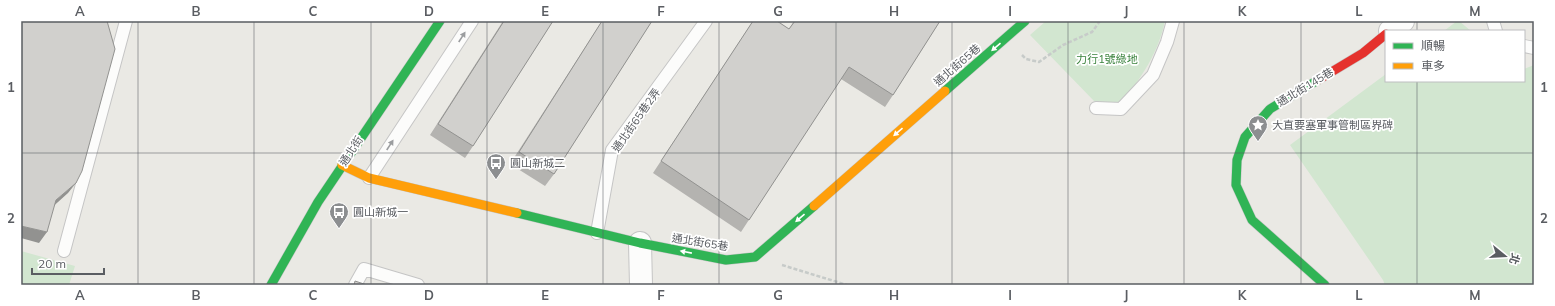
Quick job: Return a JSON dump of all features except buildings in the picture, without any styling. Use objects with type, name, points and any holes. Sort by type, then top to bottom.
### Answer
[{"type":"street","name":"通北街","points":[[271,285],[318,202],[371,121],[394,90],[440,21]]},
{"type":"street","name":"通北街65巷","points":[[342,166],[369,178],[640,244],[726,260],[755,257],[1025,21]]},
{"type":"street","points":[[1391,30],[1403,21]]},
{"type":"street","name":"通北街145巷","points":[[1325,285],[1252,220],[1236,185],[1237,160],[1245,137],[1270,109],[1363,53],[1385,35]]},
{"type":"street","points":[[640,244],[641,285]]},
{"type":"lane","points":[[64,252],[126,21]]},
{"type":"lane","points":[[369,178],[472,21]]},
{"type":"lane","name":"通北街65巷2弄","points":[[597,234],[612,150],[706,21]]},
{"type":"lane","points":[[1096,108],[1121,109],[1153,75],[1167,42],[1173,21]]},
{"type":"lane","points":[[355,285],[364,268],[418,285]]},
{"type":"path","points":[[1006,37],[1026,60],[1038,62],[1063,45],[1092,32],[1100,21]]},
{"type":"path","points":[[755,257],[847,285]]},
{"type":"green space","name":"力行1號綠地","points":[[1046,21],[1165,21],[1154,54],[1122,102],[1095,102],[1030,35]]},
{"type":"green space","points":[[1459,21],[1470,30],[1445,30]]},
{"type":"green space","points":[[1534,65],[1534,285],[1385,285],[1290,145],[1385,75],[1385,82],[1525,82],[1525,69]]},
{"type":"green space","points":[[21,251],[75,266],[69,285],[21,285]]},
{"type":"traffic: fast","points":[[271,285],[318,202],[440,21]]},
{"type":"traffic: fast","points":[[945,91],[1025,21]]},
{"type":"traffic: fast","points":[[1318,80],[1270,109],[1245,137],[1237,160],[1236,185],[1252,220],[1325,285]]},
{"type":"traffic: fast","points":[[517,213],[640,243],[726,260],[755,257],[814,206]]},
{"type":"traffic: slow","points":[[814,206],[945,91]]},
{"type":"traffic: slow","points":[[342,165],[369,178],[517,213]]},
{"type":"traffic: jam","points":[[1318,80],[1363,53],[1385,35]]},
{"type":"place","name":"大直要塞軍事管制區界碑","points":[[1258,142]]},
{"type":"place","name":"圓山新城二","points":[[496,180]]},
{"type":"place","name":"圓山新城一","points":[[339,229]]}]
